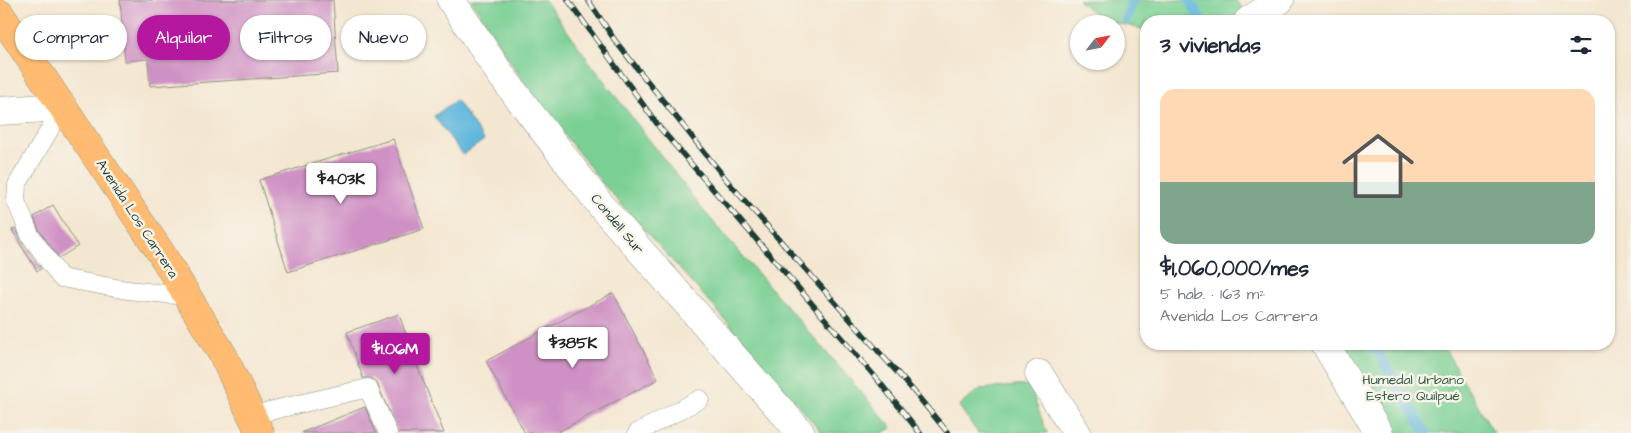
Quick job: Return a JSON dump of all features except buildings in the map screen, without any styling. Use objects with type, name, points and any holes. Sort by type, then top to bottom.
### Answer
[{"type":"main road","name":"Avenida Los Carrera","points":[[0,14],[161,253],[223,354],[256,424]]},
{"type":"street","name":"Condell Sur","points":[[451,0],[501,74],[602,207],[801,433]]},
{"type":"street","points":[[1257,15],[1280,0]]},
{"type":"street","points":[[0,111],[63,107]]},
{"type":"street","points":[[1329,350],[1378,433]]},
{"type":"street","points":[[1039,374],[1077,433]]},
{"type":"lane","points":[[63,107],[17,185],[16,201],[30,235],[61,278],[127,290],[186,296]]},
{"type":"lane","points":[[256,424],[368,388],[388,433]]},
{"type":"lane","points":[[637,433],[700,399]]},
{"type":"green space","points":[[471,0],[545,0],[591,64],[702,209],[892,428],[882,433],[822,433],[715,308],[604,185],[526,86]]},
{"type":"green space","points":[[1078,0],[1235,0],[1249,15],[1140,15],[1140,29],[1125,25],[1125,15],[1096,15]]},
{"type":"green space","name":"Humedal Urbano Estero Quilpué","points":[[1342,350],[1446,350],[1494,433],[1379,433]]},
{"type":"green space","points":[[1029,385],[1047,433],[978,433],[959,406],[980,389]]},
{"type":"water","points":[[456,100],[484,140],[463,155],[434,116]]},
{"type":"waterway","points":[[1126,19],[1133,0]]},
{"type":"waterway","points":[[1189,0],[1198,15]]},
{"type":"waterway","points":[[1377,350],[1426,433]]},
{"type":"railway","points":[[568,0],[660,128],[877,379],[920,433]]},
{"type":"railway","points":[[588,0],[616,42],[729,183],[911,388],[948,433]]}]
